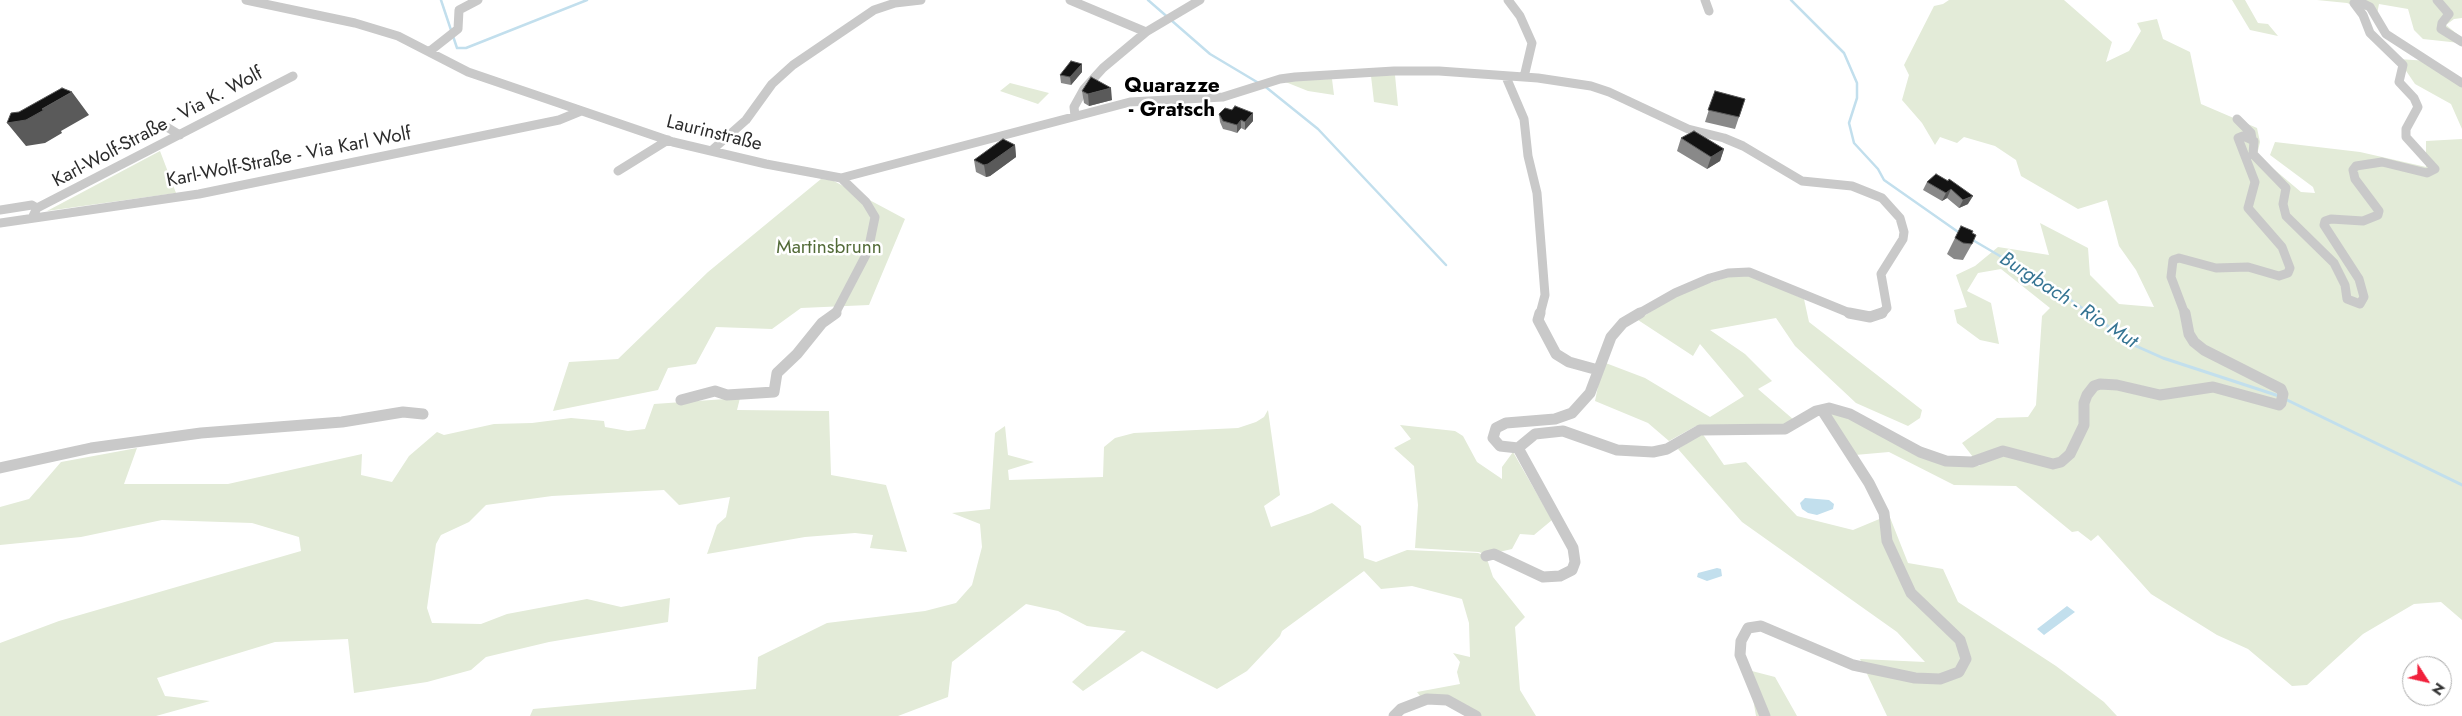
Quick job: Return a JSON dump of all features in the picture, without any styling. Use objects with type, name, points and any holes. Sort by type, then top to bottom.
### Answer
[{"type":"street","name":"Laurinstraße","points":[[246,0],[355,23],[408,40],[468,72],[668,140],[711,151],[841,178]]},
{"type":"street","points":[[430,51],[458,30],[459,10],[478,0]]},
{"type":"street","points":[[711,151],[746,120],[772,84],[793,65],[874,10],[895,3],[921,0]]},
{"type":"street","points":[[1070,0],[1146,32]]},
{"type":"street","points":[[1075,116],[1074,107],[1084,90],[1103,68],[1146,32],[1200,0]]},
{"type":"street","points":[[1508,0],[1520,16],[1532,43],[1524,77]]},
{"type":"street","points":[[1705,0],[1709,10]]},
{"type":"street","points":[[2437,0],[2450,16],[2442,24],[2441,29],[2462,42]]},
{"type":"street","points":[[2237,118],[2251,133],[2254,143],[2253,154],[2286,188],[2283,204],[2286,216],[2334,263],[2346,285],[2347,299],[2360,304],[2364,297],[2359,279],[2350,262],[2324,225],[2325,221],[2331,219],[2363,221],[2378,214],[2379,211],[2355,179],[2353,170],[2356,166],[2382,162],[2427,173],[2435,169],[2406,137],[2406,129],[2418,107],[2414,98],[2398,82],[2403,65],[2370,33],[2363,15],[2354,3],[2358,1],[2370,7],[2386,34],[2462,83]]},
{"type":"street","points":[[841,178],[1130,102],[1223,97],[1262,85],[1302,76],[1394,71],[1439,71],[1569,82],[1609,92],[1688,129],[1724,138],[1743,146],[1802,181],[1852,186],[1865,190],[1882,198],[1893,208],[1900,218],[1904,232],[1900,245],[1883,268],[1881,274],[1888,298],[1887,308],[1880,315],[1870,317],[1856,316],[1764,277],[1749,272],[1728,273],[1675,293],[1623,323],[1611,337],[1591,389],[1572,412],[1554,418],[1506,423],[1496,428],[1493,433],[1496,442],[1507,448],[1518,448],[1535,434],[1563,432],[1617,450],[1637,453],[1653,452],[1667,449],[1700,430],[1718,428],[1770,431],[1785,429],[1828,408],[1850,414],[1920,452],[1946,461],[1972,462],[2003,451],[2053,464],[2061,462],[2070,454],[2084,425],[2084,403],[2087,395],[2094,386],[2100,384],[2160,395],[2212,387],[2272,404],[2282,398],[2272,383],[2204,350],[2194,342],[2189,334],[2186,316],[2171,277],[2173,260],[2179,258],[2216,268],[2248,266],[2279,276],[2288,273],[2290,268],[2282,247],[2274,236],[2251,214],[2248,208],[2255,182],[2238,138],[2243,136],[2252,139]]},
{"type":"street","name":"Karl-Wolf-Straße - Via K. Wolf","points":[[32,218],[37,208],[293,76]]},
{"type":"street","points":[[1506,77],[1524,119],[1528,156],[1536,193],[1545,295],[1538,320],[1556,354],[1569,362],[1598,370]]},
{"type":"street","name":"Karl-Wolf-Straße - Via Karl Wolf","points":[[0,223],[199,194],[559,120],[582,111]]},
{"type":"street","points":[[165,126],[180,135]]},
{"type":"street","points":[[618,171],[668,140]]},
{"type":"street","points":[[681,400],[682,398],[716,391],[728,395],[774,392],[777,373],[797,354],[822,323],[835,314],[868,251],[875,217],[866,202],[841,178]]},
{"type":"street","name":"Karl-Wolf-Straße - Via K. Wolf","points":[[0,210],[32,205],[37,208]]},
{"type":"street","points":[[1765,716],[1740,655],[1741,641],[1748,628],[1761,626],[1853,665],[1906,676],[1940,679],[1959,672],[1966,659],[1960,640],[1911,593],[1887,541],[1884,513],[1869,483],[1822,410]]},
{"type":"street","points":[[0,468],[91,448],[201,433],[342,422],[403,412],[423,414]]},
{"type":"street","points":[[1486,556],[1494,554],[1543,577],[1560,576],[1572,570],[1576,562],[1573,548],[1518,448]]},
{"type":"street","points":[[1394,716],[1401,709],[1427,699],[1447,700],[1476,716]]},
{"type":"green space","points":[[1949,0],[2064,0],[2112,42],[2106,62],[2129,51],[2141,31],[2137,23],[2157,19],[2163,39],[2190,52],[2201,104],[2257,128],[2260,142],[2257,155],[2301,192],[2315,193],[2313,187],[2270,155],[2275,142],[2360,152],[2426,167],[2426,141],[2462,139],[2462,620],[2441,602],[2414,604],[2363,634],[2307,685],[2292,686],[2248,649],[2217,635],[2151,594],[2098,535],[2091,541],[2078,531],[2072,532],[2016,486],[1954,485],[1889,452],[1855,455],[1827,413],[1843,414],[1930,461],[1980,466],[1962,443],[1997,418],[2028,417],[2036,405],[2042,316],[2050,308],[2001,269],[1978,273],[1967,291],[1991,303],[1999,344],[1980,340],[1957,323],[1954,310],[1967,307],[1956,275],[1975,266],[1998,247],[2049,255],[2040,223],[2088,248],[2090,275],[2119,304],[2154,307],[2136,270],[2119,246],[2107,200],[2078,209],[2021,176],[2016,160],[1995,146],[1964,137],[1957,143],[1940,137],[1935,145],[1922,123],[1902,100],[1909,75],[1904,65],[1934,6]]},
{"type":"green space","points":[[2232,0],[2245,0],[2258,23],[2268,24],[2278,36],[2250,30]]},
{"type":"green space","points":[[2317,0],[2462,0],[2462,18],[2454,19],[2446,25],[2462,38],[2460,43],[2423,39],[2414,30],[2408,9],[2379,4],[2377,14],[2347,3]]},
{"type":"green space","points":[[2398,59],[2429,61],[2462,81],[2462,129],[2451,104],[2415,84]]},
{"type":"green space","points":[[1395,75],[1398,106],[1374,102],[1371,76]]},
{"type":"green space","points":[[1332,79],[1334,95],[1308,91],[1283,81]]},
{"type":"green space","points":[[1010,83],[1049,93],[1038,104],[1000,91]]},
{"type":"green space","points":[[160,151],[176,193],[47,211]]},
{"type":"green space","name":"Martinsbrunn","points":[[821,179],[832,180],[905,219],[869,305],[801,308],[772,329],[716,327],[696,364],[668,368],[658,390],[553,411],[569,362],[618,359],[708,272]]},
{"type":"green space","points":[[1731,276],[1751,276],[1804,299],[1809,322],[1922,410],[1920,418],[1908,426],[1856,403],[1795,346],[1776,318],[1710,330],[1745,354],[1772,381],[1758,389],[1794,420],[1777,428],[1696,426],[1669,441],[1648,423],[1595,401],[1603,362],[1645,378],[1710,417],[1744,396],[1700,344],[1693,356],[1638,320],[1681,292]]},
{"type":"green space","points":[[740,398],[737,410],[829,411],[831,475],[886,485],[907,552],[870,548],[873,535],[855,533],[805,537],[707,554],[717,525],[726,517],[730,497],[679,505],[664,490],[552,496],[486,505],[469,522],[441,535],[436,544],[427,608],[432,623],[481,624],[507,614],[587,599],[621,607],[670,598],[668,622],[549,642],[486,657],[471,670],[427,682],[354,693],[348,639],[275,642],[157,678],[165,696],[210,701],[156,716],[0,716],[0,643],[59,621],[301,551],[299,537],[252,523],[162,520],[81,537],[0,545],[0,507],[29,499],[61,462],[137,448],[124,484],[228,484],[362,454],[361,475],[392,482],[409,456],[437,432],[444,435],[494,424],[532,423],[571,418],[604,421],[605,427],[628,431],[645,429],[654,404]]},
{"type":"green space","points":[[1268,410],[1280,495],[1264,506],[1271,527],[1311,513],[1332,503],[1361,526],[1364,558],[1376,562],[1407,550],[1478,553],[1486,556],[1493,577],[1525,617],[1515,627],[1520,690],[1536,716],[1472,716],[1469,710],[1423,700],[1417,692],[1460,684],[1457,672],[1460,662],[1453,653],[1470,657],[1469,623],[1462,599],[1412,586],[1381,589],[1364,571],[1282,631],[1280,636],[1247,671],[1217,689],[1142,651],[1083,691],[1072,682],[1126,631],[1087,626],[1058,611],[1026,604],[952,662],[948,697],[898,716],[530,716],[533,709],[756,689],[758,657],[827,623],[925,611],[956,603],[972,585],[982,547],[980,524],[952,513],[990,509],[995,433],[1005,426],[1008,455],[1034,462],[1008,470],[1009,480],[1103,477],[1104,447],[1115,438],[1134,433],[1238,428],[1256,422],[1264,417]]},
{"type":"green space","points":[[1400,425],[1455,431],[1463,436],[1477,462],[1502,479],[1502,467],[1513,452],[1552,520],[1534,535],[1520,534],[1512,549],[1486,555],[1479,552],[1415,548],[1418,505],[1414,466],[1394,448],[1411,439]]},
{"type":"green space","points":[[1702,433],[1724,465],[1746,462],[1797,516],[1853,530],[1889,515],[1908,563],[1943,569],[1958,602],[2056,666],[2104,702],[2117,716],[1887,716],[1860,659],[1925,662],[1897,632],[1742,522],[1678,449]]},
{"type":"green space","points":[[1748,670],[1775,677],[1797,716],[1756,716]]},
{"type":"water","points":[[1805,498],[1829,500],[1834,504],[1833,509],[1817,515],[1808,513],[1802,509],[1800,503]]},
{"type":"water","points":[[1717,568],[1721,569],[1722,576],[1707,581],[1697,577],[1698,573]]},
{"type":"water","points":[[2067,606],[2075,612],[2044,635],[2037,629]]},
{"type":"building","points":[[1071,61],[1082,64],[1070,77],[1060,75]]},
{"type":"building","points":[[1091,77],[1111,88],[1088,94],[1082,91]]},
{"type":"building","points":[[62,88],[72,92],[26,120],[7,123],[11,113],[19,112]]},
{"type":"building","points":[[1715,91],[1745,99],[1739,117],[1708,110]]},
{"type":"building","points":[[1235,106],[1253,113],[1245,122],[1241,120],[1237,125],[1223,121],[1219,114],[1225,108],[1232,110]]},
{"type":"building","points":[[1694,131],[1724,149],[1711,157],[1681,138]]},
{"type":"building","points":[[1003,139],[1015,145],[988,164],[984,165],[974,160]]},
{"type":"building","points":[[1936,174],[1948,181],[1949,179],[1973,196],[1963,200],[1951,189],[1946,193],[1927,182]]},
{"type":"building","points":[[1961,226],[1973,231],[1972,233],[1976,235],[1972,244],[1963,243],[1955,238]]},
{"type":"waterway","name":"Burgbach - Rio Mut","points":[[441,0],[457,48],[466,48],[587,0]]},
{"type":"waterway","points":[[1148,0],[1210,54],[1267,88],[1318,129],[1446,265]]},
{"type":"waterway","name":"Burgbach - Rio Mut","points":[[1791,0],[1844,53],[1857,83],[1857,98],[1849,123],[1854,143],[1878,169],[1884,180],[1961,234]]},
{"type":"waterway","name":"Burgbach - Rio Mut","points":[[1971,239],[2046,283],[2091,314]]},
{"type":"waterway","name":"Burgbach - Rio Mut","points":[[2089,313],[2136,346],[2163,358],[2279,396]]},
{"type":"waterway","name":"Burgbach - Rio Mut","points":[[2285,399],[2462,485]]},
{"type":"district","name":"Quarazze - Gratsch","points":[[1172,99]]}]
